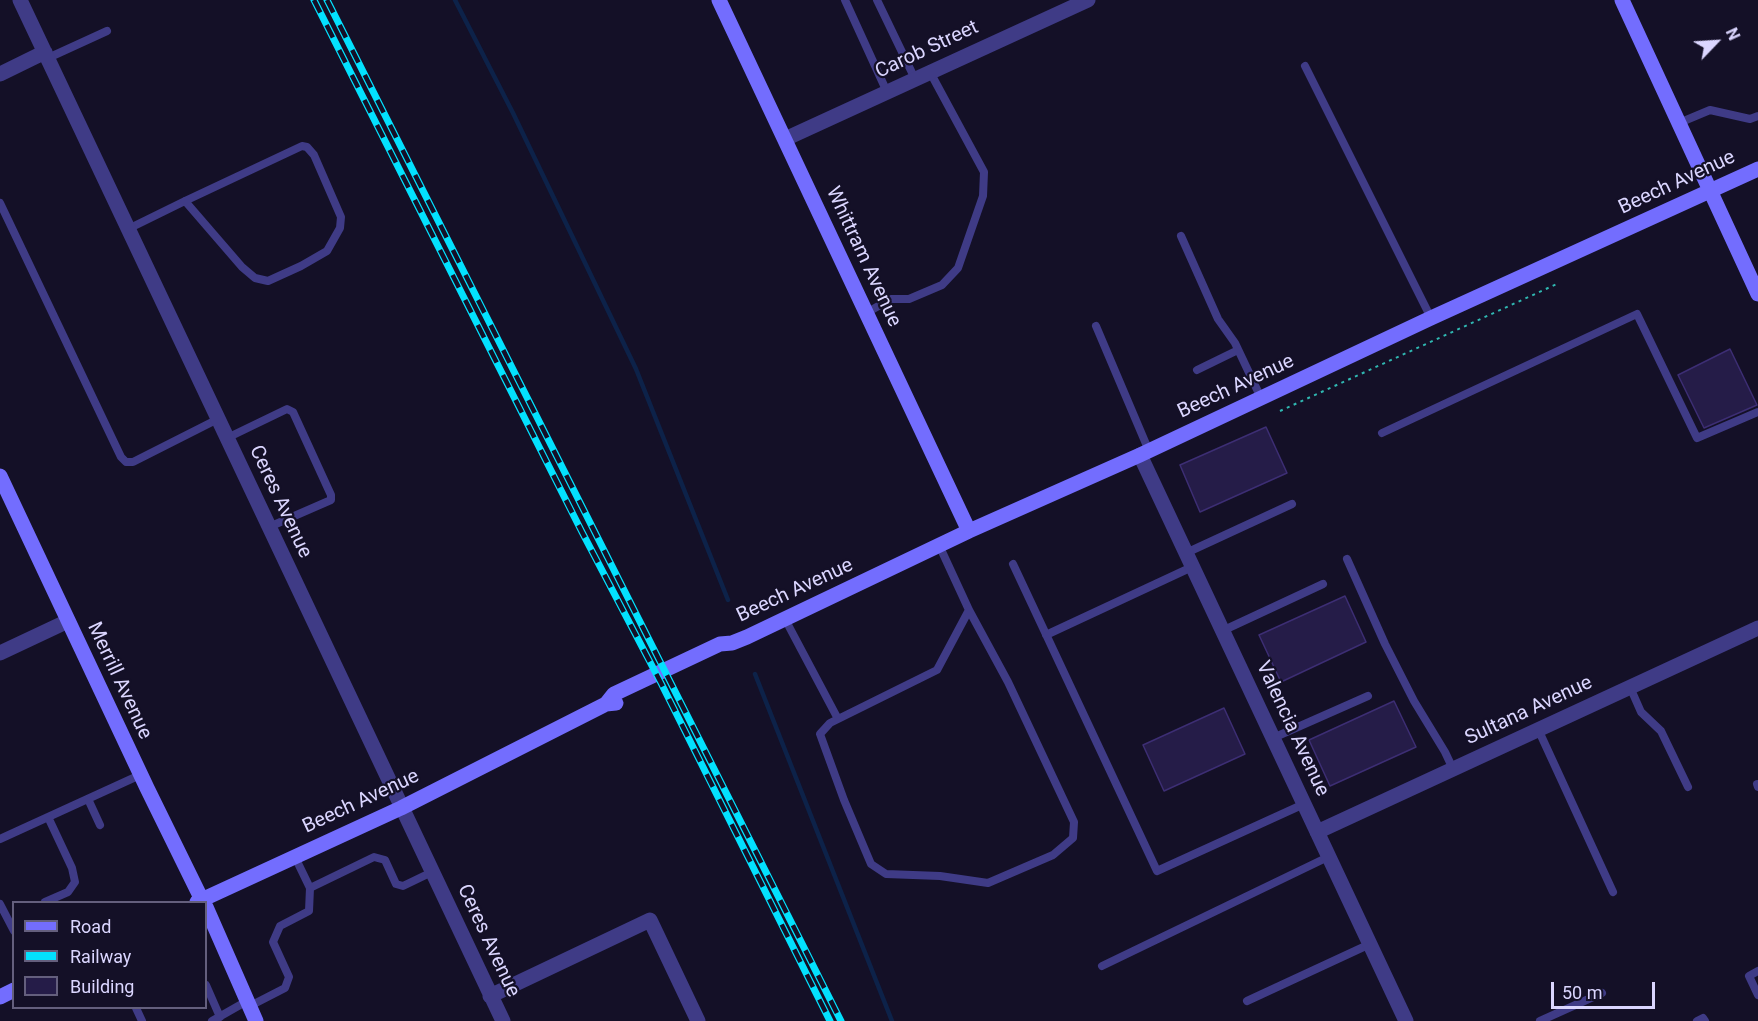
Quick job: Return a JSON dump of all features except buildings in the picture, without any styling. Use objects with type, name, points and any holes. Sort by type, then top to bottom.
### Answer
[{"type":"main road","name":"Whittram Avenue","points":[[719,0],[969,531]]},
{"type":"main road","points":[[1622,0],[1758,294]]},
{"type":"main road","name":"Beech Avenue","points":[[206,901],[401,807],[606,704],[616,703],[669,679],[725,651],[732,643],[939,545],[1144,453],[1431,318],[1758,169]]},
{"type":"main road","name":"Merrill Avenue","points":[[0,476],[201,901]]},
{"type":"main road","name":"Merrill Avenue","points":[[207,914],[256,1021]]},
{"type":"street","name":"Ceres Avenue","points":[[21,0],[503,1021]]},
{"type":"street","name":"Carob Street","points":[[785,139],[1088,0]]},
{"type":"street","points":[[0,74],[46,55]]},
{"type":"street","name":"Valencia Avenue","points":[[1144,453],[1189,560],[1406,1021]]},
{"type":"street","points":[[0,653],[68,621]]},
{"type":"street","name":"Sultana Avenue","points":[[1317,832],[1758,628]]},
{"type":"street","points":[[490,996],[650,920],[698,1021]]},
{"type":"lane","points":[[845,0],[887,92]]},
{"type":"lane","points":[[878,0],[915,79]]},
{"type":"lane","points":[[46,55],[107,31]]},
{"type":"lane","points":[[1305,66],[1431,318]]},
{"type":"lane","points":[[866,313],[891,299],[909,299],[942,285],[958,268],[983,196],[984,172],[930,72]]},
{"type":"lane","points":[[1679,123],[1710,110],[1750,119],[1758,116]]},
{"type":"lane","points":[[128,229],[185,201],[302,146],[307,147],[314,155],[341,217],[340,228],[327,251],[267,281],[255,278],[242,267],[185,201]]},
{"type":"lane","points":[[0,202],[121,457],[126,462],[133,462],[218,419]]},
{"type":"lane","points":[[1181,236],[1218,319],[1238,350],[1261,398]]},
{"type":"lane","points":[[1382,433],[1637,314],[1697,438],[1758,412]]},
{"type":"lane","points":[[1096,326],[1144,453]]},
{"type":"lane","points":[[1197,370],[1238,350]]},
{"type":"lane","points":[[227,438],[287,409],[293,412],[331,495],[330,500],[269,527]]},
{"type":"lane","points":[[1046,635],[1292,504]]},
{"type":"lane","points":[[939,545],[969,610],[1008,682],[1074,822],[1073,838],[1053,855],[988,883],[940,876],[886,874],[878,871],[871,864],[820,734],[824,728],[838,719],[937,670],[969,610]]},
{"type":"lane","points":[[1347,559],[1385,644],[1453,769]]},
{"type":"lane","points":[[1013,564],[1157,871],[1304,804]]},
{"type":"lane","points":[[1222,631],[1323,584]]},
{"type":"lane","points":[[785,619],[838,719]]},
{"type":"lane","points":[[1630,687],[1641,712],[1661,731],[1688,787]]},
{"type":"lane","points":[[1273,738],[1368,696]]},
{"type":"lane","points":[[1538,729],[1613,892]]},
{"type":"lane","points":[[0,839],[140,775]]},
{"type":"lane","points":[[88,799],[100,825]]},
{"type":"lane","points":[[48,817],[72,868],[75,882],[68,892],[49,901]]},
{"type":"lane","points":[[207,988],[216,1019],[285,988],[289,977],[273,942],[280,926],[309,911],[310,888],[295,857]]},
{"type":"lane","points":[[310,888],[374,857],[385,860],[396,884],[403,886],[432,872]]},
{"type":"lane","points":[[1102,966],[1328,857]]},
{"type":"lane","points":[[0,904],[11,918]]},
{"type":"lane","points":[[1247,1001],[1370,944]]},
{"type":"lane","points":[[1758,971],[1749,975],[1758,995]]},
{"type":"lane","points":[[1540,1021],[1602,993]]},
{"type":"lane","points":[[1697,1021],[1704,1018],[1705,1021]]},
{"type":"path","points":[[1280,411],[1559,283]]},
{"type":"waterway","points":[[455,0],[513,113],[636,369],[728,600]]},
{"type":"waterway","points":[[755,674],[892,1021]]},
{"type":"railway","points":[[314,0],[830,1021]]},
{"type":"railway","points":[[327,0],[841,1021]]}]
